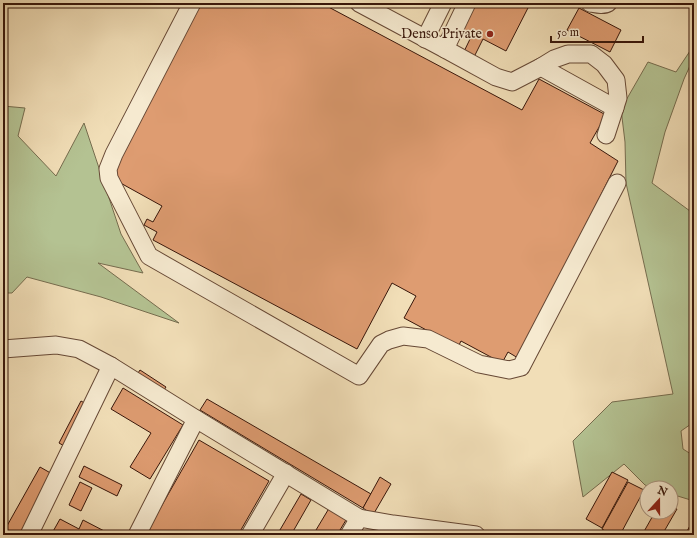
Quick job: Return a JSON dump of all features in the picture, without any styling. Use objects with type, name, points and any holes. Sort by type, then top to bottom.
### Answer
[{"type":"street","points":[[192,3],[114,154],[108,169],[109,178],[149,256],[359,376],[381,344],[403,336],[428,339],[479,364],[509,370],[521,367],[617,183]]},
{"type":"street","points":[[359,3],[496,78],[512,82],[554,59],[568,54],[591,54],[604,64],[616,80],[618,98],[606,136]]},
{"type":"street","points":[[425,39],[443,3]]},
{"type":"street","points":[[445,49],[467,3]]},
{"type":"street","points":[[590,3],[608,3]]},
{"type":"street","points":[[541,67],[615,108]]},
{"type":"street","points":[[3,349],[56,345],[79,349],[112,366],[359,518],[476,535]]},
{"type":"street","points":[[29,535],[112,366]]},
{"type":"street","points":[[137,535],[196,419]]},
{"type":"street","points":[[250,535],[286,473]]},
{"type":"street","points":[[349,535],[359,518]]},
{"type":"green space","points":[[694,45],[694,57],[684,79],[665,132],[652,183],[694,214],[694,422],[681,431],[683,449],[694,456],[694,501],[679,496],[679,480],[640,480],[624,464],[583,497],[573,441],[612,402],[673,394],[626,183],[625,142],[621,109],[648,62],[676,72]]},
{"type":"green space","points":[[3,106],[25,108],[18,136],[56,176],[84,123],[121,234],[143,273],[98,263],[179,323],[101,297],[27,277],[12,293],[3,293]]},
{"type":"building","points":[[199,3],[321,3],[522,110],[539,79],[606,115],[590,143],[618,161],[518,358],[508,352],[502,363],[461,341],[458,347],[404,318],[416,296],[392,283],[357,349],[153,240],[157,232],[144,225],[147,219],[153,222],[162,206],[106,175]]},
{"type":"building","name":"Denso Private","points":[[474,3],[530,4],[506,51],[483,39],[468,69],[458,64],[471,37],[460,31]]},
{"type":"building","points":[[579,8],[621,30],[610,52],[567,30]]},
{"type":"building","points":[[140,370],[166,387],[162,393],[136,376]]},
{"type":"building","points":[[123,388],[183,425],[150,479],[130,467],[151,433],[111,409]]},
{"type":"building","points":[[207,399],[371,494],[363,508],[200,410]]},
{"type":"building","points":[[81,401],[88,405],[66,447],[59,443]]},
{"type":"building","points":[[199,440],[269,481],[238,535],[145,535]]},
{"type":"building","points":[[84,466],[122,485],[117,496],[79,477]]},
{"type":"building","points":[[40,467],[54,475],[20,535],[3,535],[3,533]]},
{"type":"building","points":[[612,472],[628,480],[602,528],[586,519]]},
{"type":"building","points":[[380,477],[391,484],[373,515],[363,508]]},
{"type":"building","points":[[80,482],[92,488],[81,511],[69,505]]},
{"type":"building","points":[[628,482],[639,488],[639,499],[620,535],[612,535],[602,529]]},
{"type":"building","points":[[301,494],[311,500],[291,535],[277,535]]},
{"type":"building","points":[[331,505],[349,515],[337,535],[313,535]]},
{"type":"building","points":[[694,518],[694,535],[685,535]]},
{"type":"building","points":[[60,519],[79,529],[83,520],[110,534],[51,535]]},
{"type":"building","points":[[650,520],[671,520],[662,535],[642,535]]},
{"type":"place","name":"Denso Private","points":[[490,34]]}]
